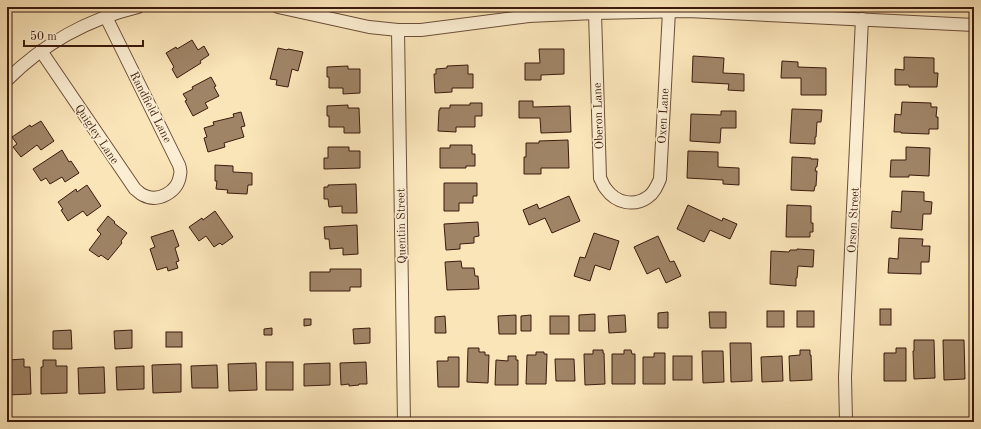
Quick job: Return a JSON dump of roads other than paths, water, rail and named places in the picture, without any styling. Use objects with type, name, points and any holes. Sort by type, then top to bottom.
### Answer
[{"type":"street","points":[[7,80],[41,51],[74,31],[106,17],[138,7]]},
{"type":"street","points":[[278,7],[369,27],[398,30],[421,30],[529,16],[669,11],[974,25]]},
{"type":"street","name":"Oxen Lane","points":[[630,203],[637,202],[648,197],[656,189],[660,179],[669,11]]},
{"type":"street","name":"Oberon Lane","points":[[595,13],[600,178],[605,188],[613,197],[622,202],[630,203]]},
{"type":"street","name":"Randfield Lane","points":[[106,17],[179,165],[180,175],[178,184],[165,196]]},
{"type":"street","name":"Orson Street","points":[[846,422],[845,377],[862,19]]},
{"type":"street","name":"Quentin Street","points":[[398,30],[404,422]]},
{"type":"street","name":"Quigley Lane","points":[[41,51],[135,189],[144,196],[154,198],[165,196]]}]
